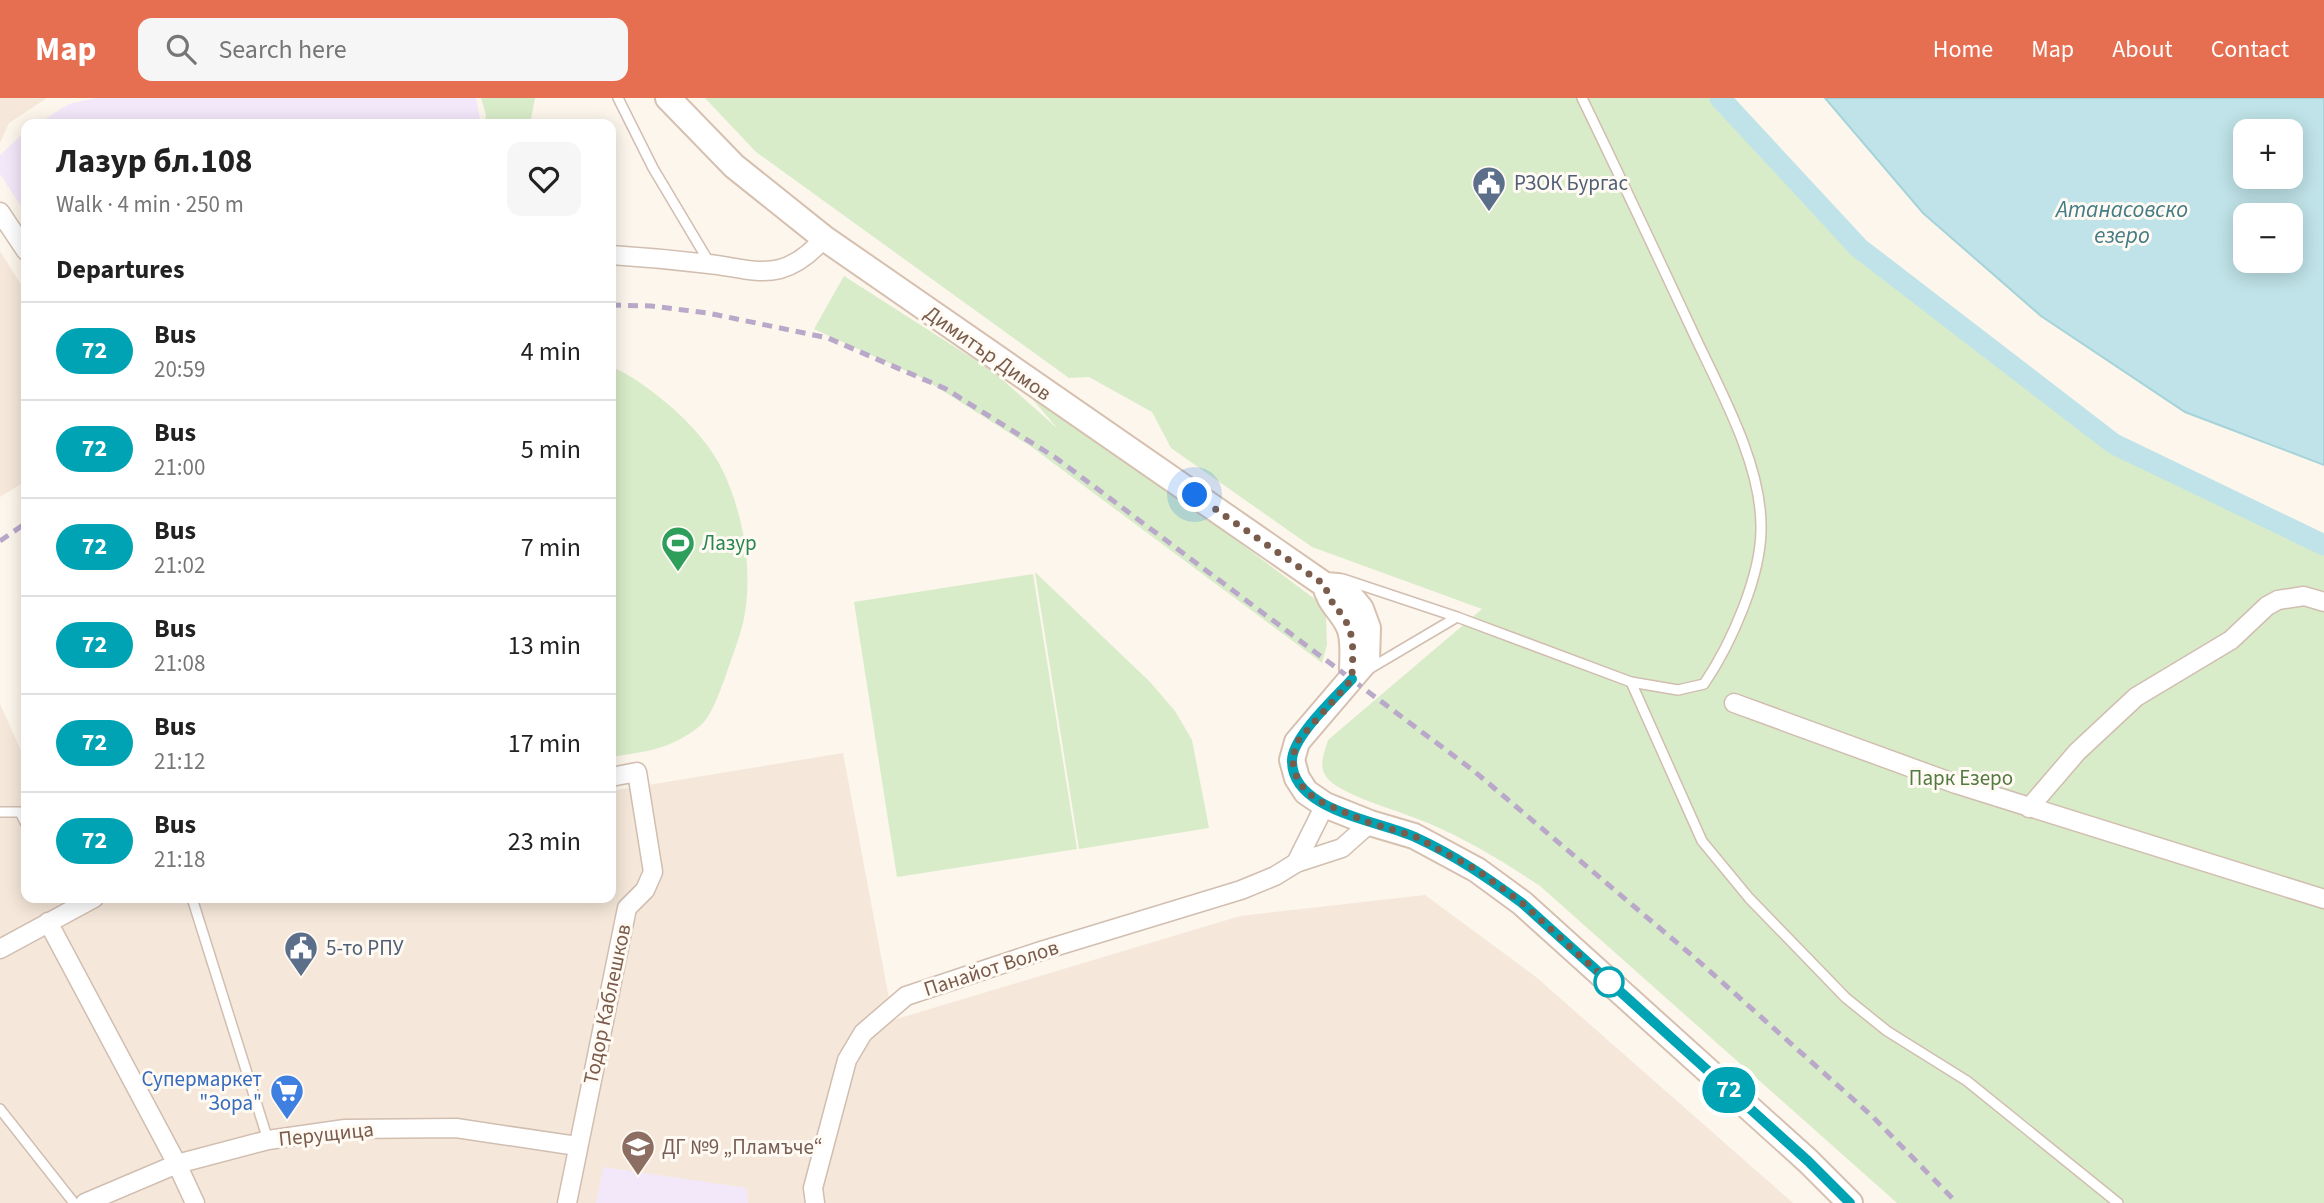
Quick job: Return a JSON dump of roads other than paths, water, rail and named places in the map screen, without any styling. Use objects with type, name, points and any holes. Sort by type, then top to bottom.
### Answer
[{"type":"main road","name":"Димитър Димов","points":[[668,98],[734,166],[824,239],[1325,585],[1328,599],[1342,614],[1350,629],[1353,643],[1352,679]]},
{"type":"main road","points":[[1352,679],[1297,742],[1292,760],[1297,778],[1306,792],[1325,804],[1370,823],[1414,836],[1477,870],[1522,903],[1808,1161],[1850,1203]]},
{"type":"street","points":[[0,212],[21,244]]},
{"type":"street","points":[[616,255],[763,271],[781,269],[811,253],[824,239]]},
{"type":"street","points":[[2029,807],[2086,743],[2136,697],[2231,640],[2277,600],[2304,596],[2324,602]]},
{"type":"street","points":[[1734,703],[2029,807],[2324,899]]},
{"type":"street","name":"Тодор Каблешков","points":[[567,1203],[627,908],[645,890],[653,872],[636,772],[616,776]]},
{"type":"street","points":[[1296,863],[1325,804]]},
{"type":"street","name":"Панайот Волов","points":[[815,1203],[813,1188],[847,1060],[863,1033],[906,996],[1241,890],[1275,876],[1296,863],[1342,848],[1370,823]]},
{"type":"street","points":[[0,949],[48,922],[68,907],[80,903]]},
{"type":"street","points":[[48,922],[177,1164],[195,1203]]},
{"type":"street","name":"Перущица","points":[[85,1203],[177,1164],[268,1140],[345,1129],[456,1128],[577,1146]]},
{"type":"lane","points":[[618,98],[653,168],[709,264]]},
{"type":"lane","points":[[1325,585],[1337,578],[1349,580],[1630,682],[1678,690],[1704,684],[1720,660],[1749,591],[1762,529],[1759,495],[1750,464],[1726,405],[1582,98]]},
{"type":"lane","points":[[1352,679],[1457,617]]},
{"type":"lane","points":[[1630,682],[1702,841],[1749,898],[1846,998],[1887,1031],[1967,1081],[2118,1203]]},
{"type":"lane","points":[[0,812],[21,815]]},
{"type":"lane","points":[[194,903],[268,1140]]},
{"type":"lane","points":[[0,1109],[74,1203]]},
{"type":"water","name":"Атанасовско езеро","points":[[1825,98],[2324,98],[2324,465],[2185,412],[2041,316],[1923,213]]},
{"type":"waterway","points":[[1720,98],[1859,248],[2114,444],[2324,545]]},
{"type":"railway","points":[[616,305],[651,306],[708,313],[828,338],[946,389],[1056,458],[1474,771],[1695,958],[1872,1116],[1957,1203]]},
{"type":"railway","points":[[0,541],[21,526]]},
{"type":"place","name":"РЗОК Бургас","points":[[1489,213]]},
{"type":"place","name":"Лазур","points":[[678,573]]},
{"type":"place","name":"5-то РПУ","points":[[301,978]]},
{"type":"place","name":"Супермаркет \"Зора\"","points":[[287,1121]]},
{"type":"place","name":"ДГ №9 „Пламъче“","points":[[638,1177]]},
{"type":"park label","name":"Парк Езеро","points":[[1961,778]]}]
